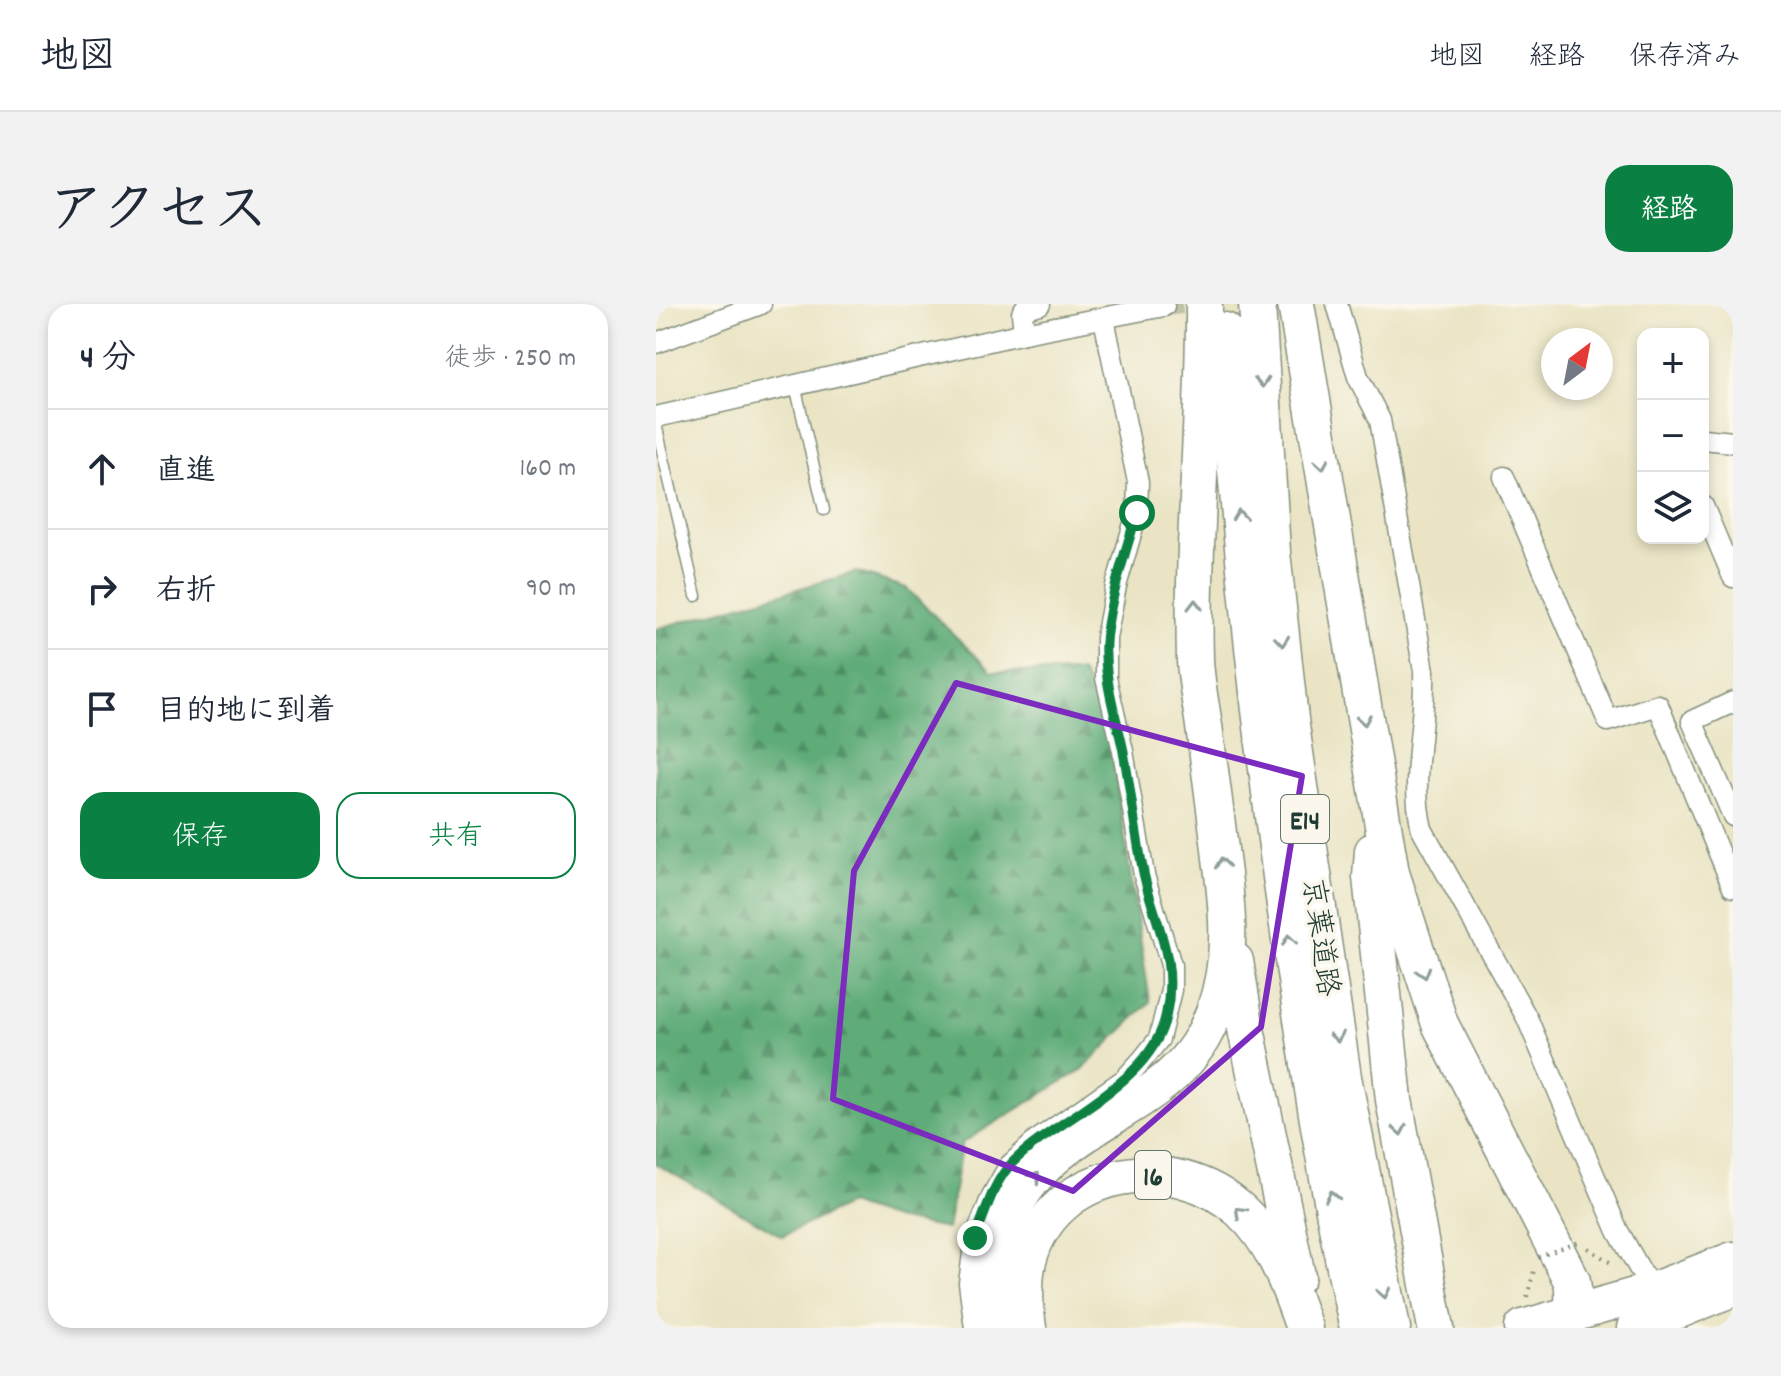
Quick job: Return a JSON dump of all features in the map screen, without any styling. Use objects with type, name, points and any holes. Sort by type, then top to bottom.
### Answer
[{"type":"highway","points":[[1204,304],[1195,663],[1245,1024],[1306,1328]]},
{"type":"highway","name":"京葉道路","points":[[1223,304],[1238,506],[1271,807],[1314,1100],[1358,1328]]},
{"type":"highway","name":"京葉道路","points":[[1257,304],[1272,552],[1290,719],[1343,1077],[1392,1328]]},
{"type":"highway","points":[[1296,304],[1391,873],[1440,1024],[1572,1281],[1574,1296],[1569,1321]]},
{"type":"highway","points":[[1378,802],[1371,877],[1394,1100],[1436,1328]]},
{"type":"highway","points":[[997,1328],[993,1279],[998,1246],[1010,1214],[1028,1184],[1057,1154],[1151,1094],[1186,1062],[1203,1038],[1227,973],[1229,919]]},
{"type":"highway","name":"16","points":[[1028,1328],[1028,1261],[1039,1235],[1054,1214],[1074,1196],[1097,1183],[1142,1174],[1187,1179],[1224,1197],[1242,1212],[1285,1273],[1306,1328]]},
{"type":"highway","points":[[1524,1315],[1569,1321],[1733,1260]]},
{"type":"highway","points":[[1639,1327],[1733,1288]]},
{"type":"street","points":[[656,343],[761,304]]},
{"type":"street","points":[[1024,333],[1022,313],[1025,308],[1040,304]]},
{"type":"street","points":[[1337,304],[1358,377],[1380,420],[1424,671],[1425,698],[1416,786],[1422,829],[1527,1018],[1618,1231],[1652,1291]]},
{"type":"street","points":[[656,417],[1024,333],[1164,306]]},
{"type":"street","points":[[975,1328],[969,1283],[975,1238],[992,1196],[1009,1166],[1036,1141],[1125,1079],[1159,1039],[1171,990],[1171,965],[1144,875],[1123,751],[1106,678],[1106,638],[1116,586],[1137,513],[1138,482],[1104,319]]},
{"type":"street","points":[[1709,440],[1733,442]]},
{"type":"street","points":[[1504,477],[1608,721],[1658,705],[1733,887]]},
{"type":"street","points":[[1709,520],[1733,577]]},
{"type":"street","points":[[1733,702],[1692,721],[1733,816]]},
{"type":"lane","points":[[795,385],[824,510]]},
{"type":"lane","points":[[656,424],[696,596]]},
{"type":"path","points":[[1524,1315],[1538,1257],[1579,1242],[1621,1270]]},
{"type":"highlighted area","points":[[956,683],[1302,776],[1261,1027],[1073,1191],[833,1099],[854,871]]},
{"type":"green space","points":[[857,572],[906,588],[992,672],[1081,672],[1108,727],[1150,1002],[1083,1069],[962,1143],[947,1229],[894,1219],[848,1204],[782,1236],[656,1164],[656,629]]},
{"type":"tunnel","points":[[1164,306],[1182,304]]},
{"type":"route","points":[[975,1238],[992,1196],[1009,1166],[1036,1141],[1125,1079],[1159,1039],[1166,1019],[1171,965],[1144,875],[1123,751],[1106,678],[1106,638],[1116,586],[1137,513]]}]
